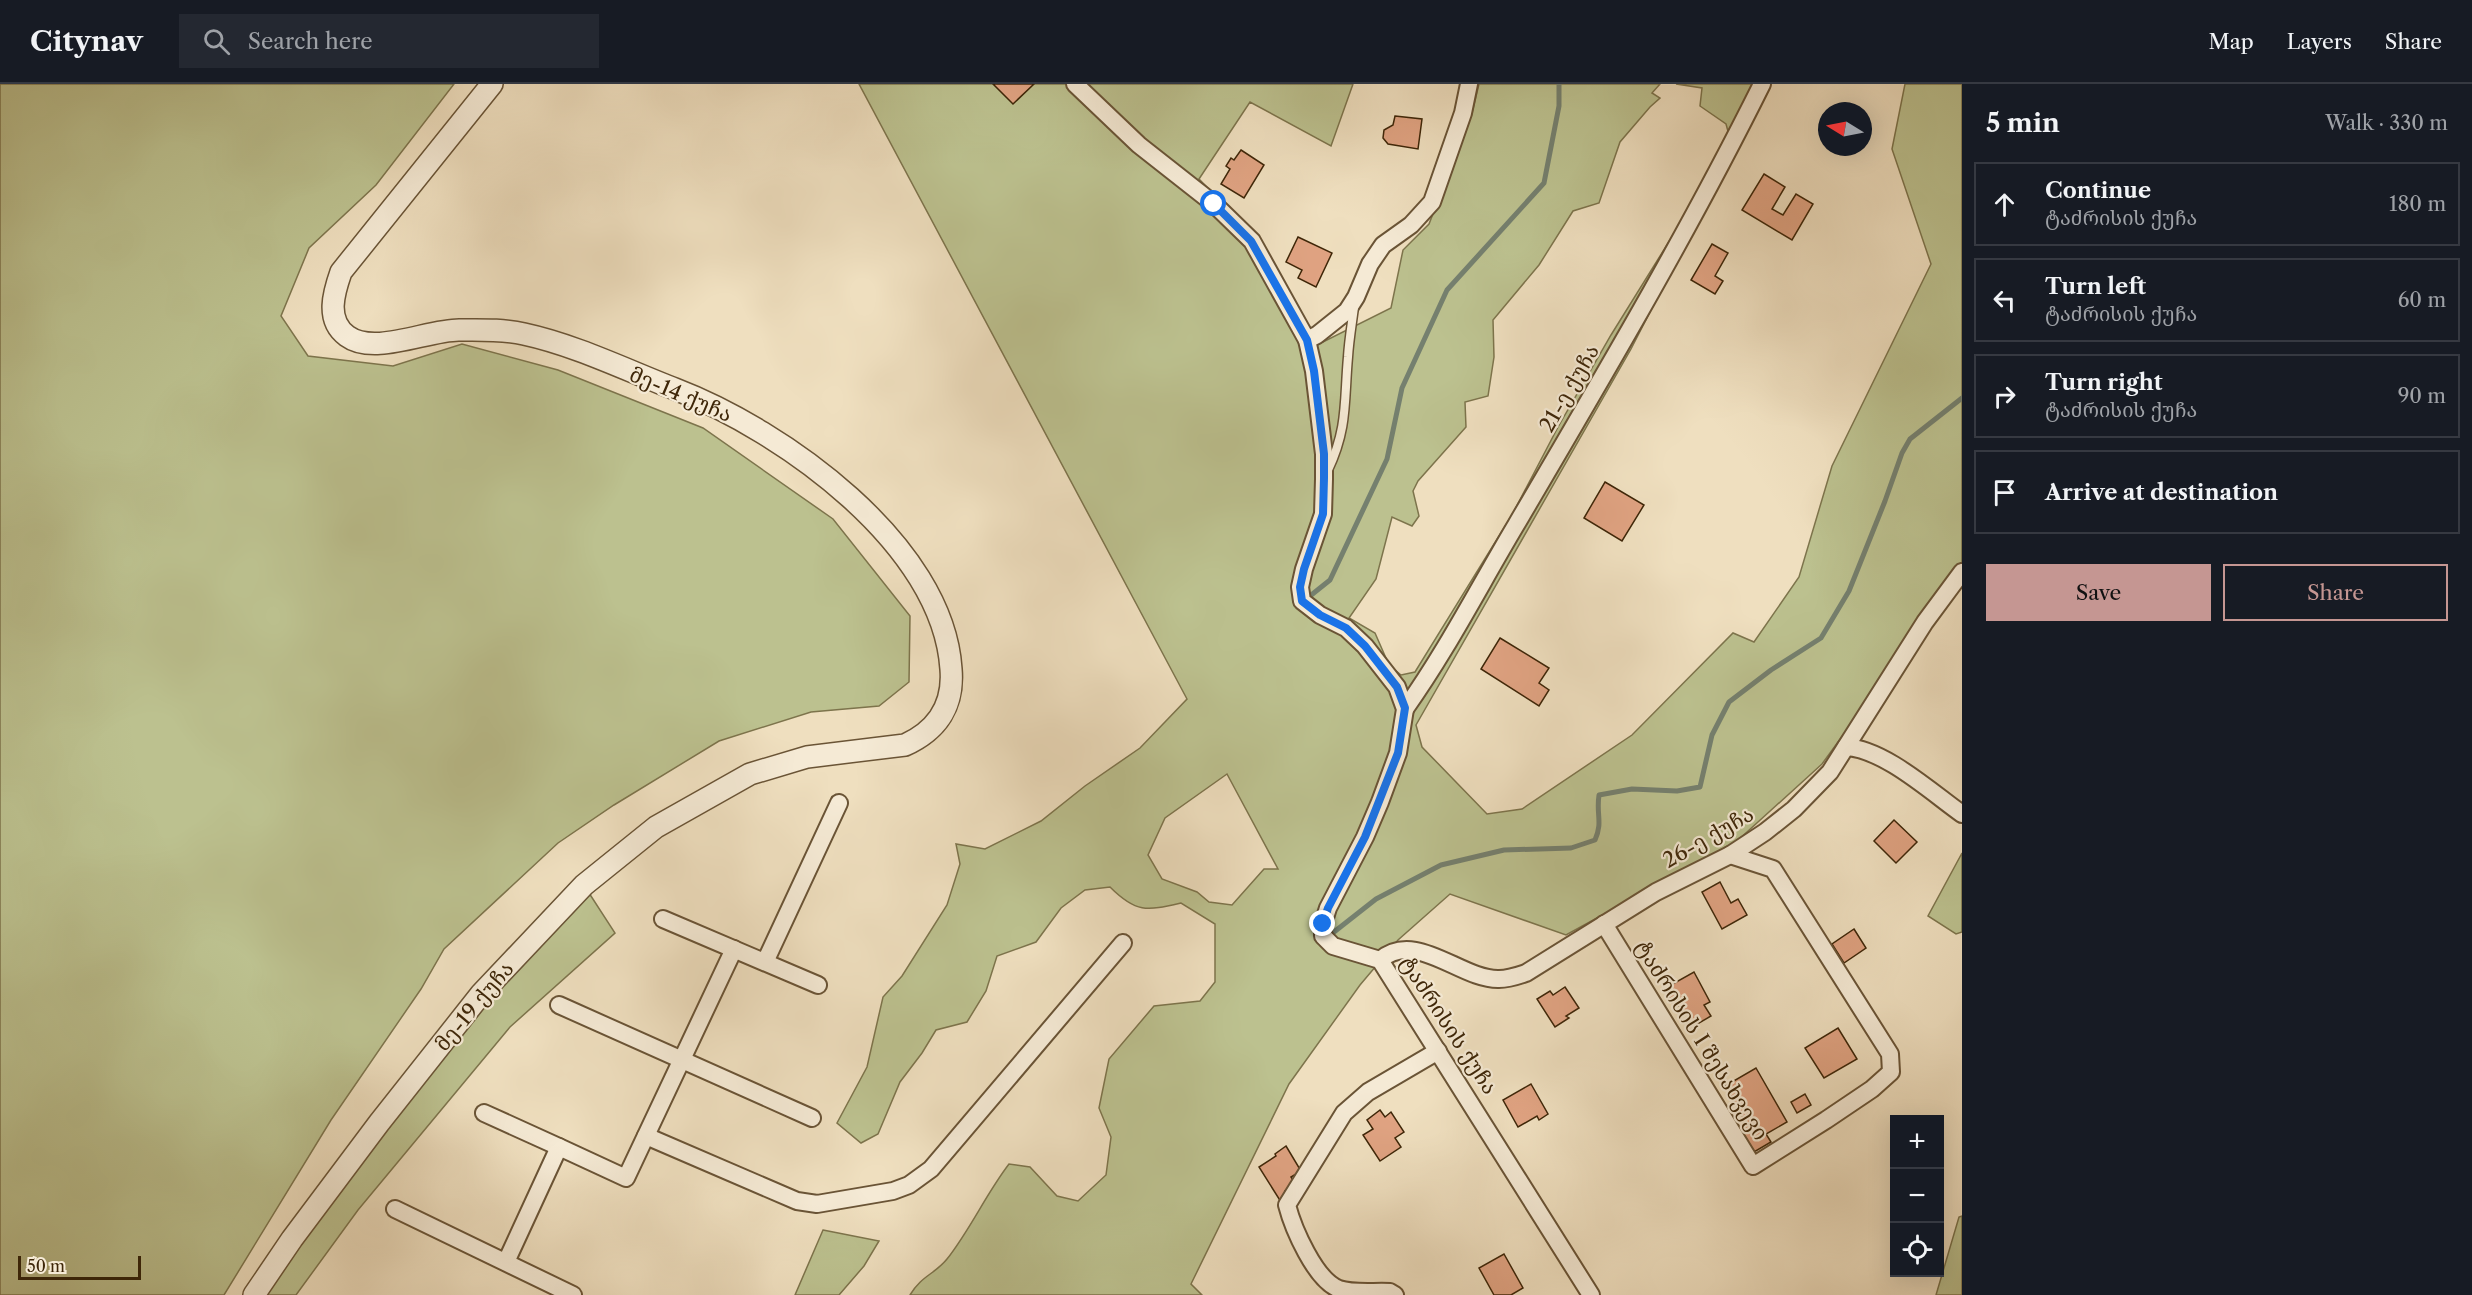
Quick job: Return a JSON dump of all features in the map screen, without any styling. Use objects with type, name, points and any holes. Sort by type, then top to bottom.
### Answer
[{"type":"street","name":"მე-14 ქუჩა","points":[[492,84],[341,272],[334,292],[332,308],[337,323],[346,336],[364,343],[385,344],[450,330],[523,334],[562,346],[682,392],[750,425],[791,449],[836,484],[895,546],[923,583],[942,622],[950,654],[952,682],[947,706],[937,724],[920,738],[905,745],[807,757],[750,774]]},
{"type":"street","points":[[1075,84],[1139,145],[1214,204],[1251,241],[1307,340],[1324,454],[1324,478],[1323,514],[1304,569],[1300,587],[1302,601],[1320,615],[1346,628],[1365,646],[1397,687],[1405,708]]},
{"type":"street","points":[[1307,340],[1335,322],[1347,311],[1356,297],[1370,264],[1383,245],[1411,225],[1432,202],[1469,84]]},
{"type":"street","name":"21-ე ქუჩა","points":[[1405,708],[1430,674],[1662,273],[1762,84]]},
{"type":"street","name":"26-ე ქუჩა","points":[[1380,960],[1394,951],[1417,951],[1483,977],[1513,978],[1526,973],[1656,892],[1730,855],[1765,832],[1794,809],[1830,772],[1925,622],[1962,572]]},
{"type":"street","name":"ტაძრისის ქუჩა","points":[[1405,708],[1398,753],[1365,837],[1328,908],[1323,924],[1323,936],[1333,946],[1380,960],[1591,1295]]},
{"type":"street","points":[[1846,747],[1862,748],[1885,759],[1962,814]]},
{"type":"street","name":"მე-19 ქუჩა","points":[[254,1295],[292,1239],[481,993],[576,894],[656,828],[750,774]]},
{"type":"street","points":[[765,962],[839,803]]},
{"type":"street","name":"ტაძრისის I შესახვევი","points":[[1604,924],[1753,1166],[1872,1089],[1891,1072],[1890,1054],[1773,869],[1730,855]]},
{"type":"street","points":[[663,919],[818,985]]},
{"type":"street","points":[[646,1136],[797,1201],[817,1204],[894,1191],[909,1185],[931,1169],[1123,942]]},
{"type":"street","points":[[484,1113],[626,1178],[734,949]]},
{"type":"street","points":[[560,1005],[812,1118]]},
{"type":"street","points":[[1395,1295],[1390,1292],[1340,1289],[1324,1280],[1292,1226],[1287,1205],[1344,1113],[1368,1092],[1438,1051]]},
{"type":"street","points":[[506,1262],[559,1147]]},
{"type":"street","points":[[395,1209],[573,1295]]},
{"type":"lane","points":[[1324,478],[1339,448],[1345,423],[1348,358],[1356,297]]},
{"type":"green space","points":[[0,84],[454,84],[376,185],[309,248],[281,316],[308,356],[393,366],[462,344],[558,370],[703,428],[833,519],[910,616],[909,682],[879,706],[811,712],[719,741],[614,805],[558,843],[444,949],[421,989],[331,1120],[224,1295],[0,1295]]},
{"type":"green space","points":[[859,84],[1353,84],[1331,146],[1250,102],[1199,179],[1257,238],[1313,347],[1391,308],[1403,250],[1429,224],[1472,113],[1479,84],[1660,84],[1652,93],[1660,98],[1620,142],[1599,203],[1573,211],[1539,265],[1493,320],[1494,357],[1488,396],[1465,402],[1466,427],[1418,481],[1413,491],[1419,516],[1412,526],[1392,517],[1376,579],[1349,618],[1375,633],[1389,665],[1401,675],[1415,672],[1512,515],[1558,427],[1611,335],[1688,211],[1729,135],[1726,124],[1700,106],[1702,88],[1676,84],[1767,84],[1631,349],[1416,725],[1422,747],[1487,814],[1522,809],[1632,735],[1733,633],[1754,642],[1799,577],[1832,466],[1931,264],[1892,149],[1905,84],[1962,84],[1962,569],[1822,764],[1736,842],[1566,935],[1450,894],[1398,940],[1360,985],[1289,1084],[1191,1284],[1202,1295],[910,1295],[919,1283],[947,1259],[1009,1164],[1030,1167],[1057,1196],[1078,1201],[1106,1175],[1111,1137],[1099,1108],[1109,1059],[1154,1006],[1200,1001],[1215,982],[1215,924],[1181,903],[1159,908],[1142,908],[1127,902],[1110,887],[1085,890],[1061,908],[1036,942],[997,956],[986,991],[967,1022],[936,1030],[900,1082],[878,1134],[861,1143],[837,1123],[867,1067],[883,997],[902,976],[947,905],[960,864],[956,844],[985,849],[1041,821],[1085,786],[1140,748],[1187,699]],"holes":[[[1227,774],[1278,869],[1264,869],[1232,905],[1209,902],[1197,892],[1162,879],[1148,855],[1165,818]]]},
{"type":"green space","points":[[1962,853],[1962,932],[1956,934],[1928,916]]},
{"type":"green space","points":[[589,893],[615,933],[510,1027],[358,1210],[296,1295],[261,1295],[278,1269],[492,993]]},
{"type":"green space","points":[[1962,1216],[1962,1295],[1936,1295],[1941,1277],[1944,1277],[1944,1268],[1959,1217]]},
{"type":"green space","points":[[823,1230],[879,1241],[864,1266],[839,1295],[795,1295]]},
{"type":"building","points":[[993,84],[1034,84],[1013,104]]},
{"type":"building","points":[[1395,116],[1422,119],[1418,149],[1388,144],[1383,138],[1384,130],[1393,125]]},
{"type":"building","points":[[1241,150],[1264,165],[1244,198],[1221,184],[1230,169],[1226,166],[1231,158],[1234,160]]},
{"type":"building","points":[[1764,174],[1785,187],[1772,209],[1783,215],[1796,194],[1813,204],[1792,240],[1742,210]]},
{"type":"building","points":[[1298,237],[1332,253],[1316,287],[1298,278],[1302,270],[1286,262]]},
{"type":"building","points":[[1712,244],[1728,253],[1715,276],[1723,281],[1715,294],[1691,280]]},
{"type":"building","points":[[1605,482],[1644,505],[1622,541],[1584,518]]},
{"type":"building","points":[[1500,638],[1549,668],[1539,683],[1549,690],[1539,706],[1481,669]]},
{"type":"building","points":[[1894,820],[1917,842],[1896,863],[1874,841]]},
{"type":"building","points":[[1720,882],[1731,903],[1738,899],[1747,915],[1722,929],[1702,892]]},
{"type":"building","points":[[1854,929],[1866,948],[1844,963],[1832,944]]},
{"type":"building","points":[[1694,972],[1710,1002],[1704,1005],[1711,1016],[1694,1026],[1687,1012],[1683,1013],[1677,1002],[1673,1004],[1667,994],[1672,992],[1669,986]]},
{"type":"building","points":[[1565,987],[1579,1008],[1555,1027],[1537,999],[1550,991],[1553,995]]},
{"type":"building","points":[[1838,1028],[1857,1059],[1824,1078],[1805,1048]]},
{"type":"building","points":[[1756,1068],[1787,1122],[1766,1134],[1771,1142],[1754,1152],[1740,1128],[1747,1124],[1725,1086]]},
{"type":"building","points":[[1531,1084],[1548,1114],[1539,1120],[1537,1116],[1518,1127],[1503,1100]]},
{"type":"building","points":[[1805,1094],[1811,1105],[1797,1113],[1791,1102]]},
{"type":"building","points":[[1380,1110],[1385,1117],[1391,1112],[1404,1132],[1395,1138],[1401,1147],[1380,1161],[1363,1135],[1373,1129],[1367,1120]]},
{"type":"building","points":[[1286,1146],[1301,1171],[1291,1177],[1296,1185],[1285,1191],[1289,1197],[1281,1202],[1259,1167]]},
{"type":"building","points":[[1504,1254],[1523,1288],[1511,1295],[1494,1295],[1479,1268]]},
{"type":"waterway","points":[[1310,596],[1330,580],[1387,459],[1402,388],[1447,290],[1544,183],[1559,106],[1559,84]]},
{"type":"waterway","points":[[1334,932],[1376,899],[1441,865],[1504,850],[1571,848],[1595,840],[1599,828],[1599,795],[1632,789],[1677,791],[1700,787],[1712,735],[1729,702],[1771,670],[1821,638],[1849,591],[1902,453],[1910,439],[1962,398]]},
{"type":"route","points":[[1214,204],[1251,241],[1275,281],[1307,340],[1314,371],[1324,454],[1323,514],[1304,569],[1300,587],[1302,601],[1320,615],[1346,628],[1365,646],[1397,687],[1405,708],[1398,753],[1380,802],[1365,837],[1328,908],[1323,924]]}]
